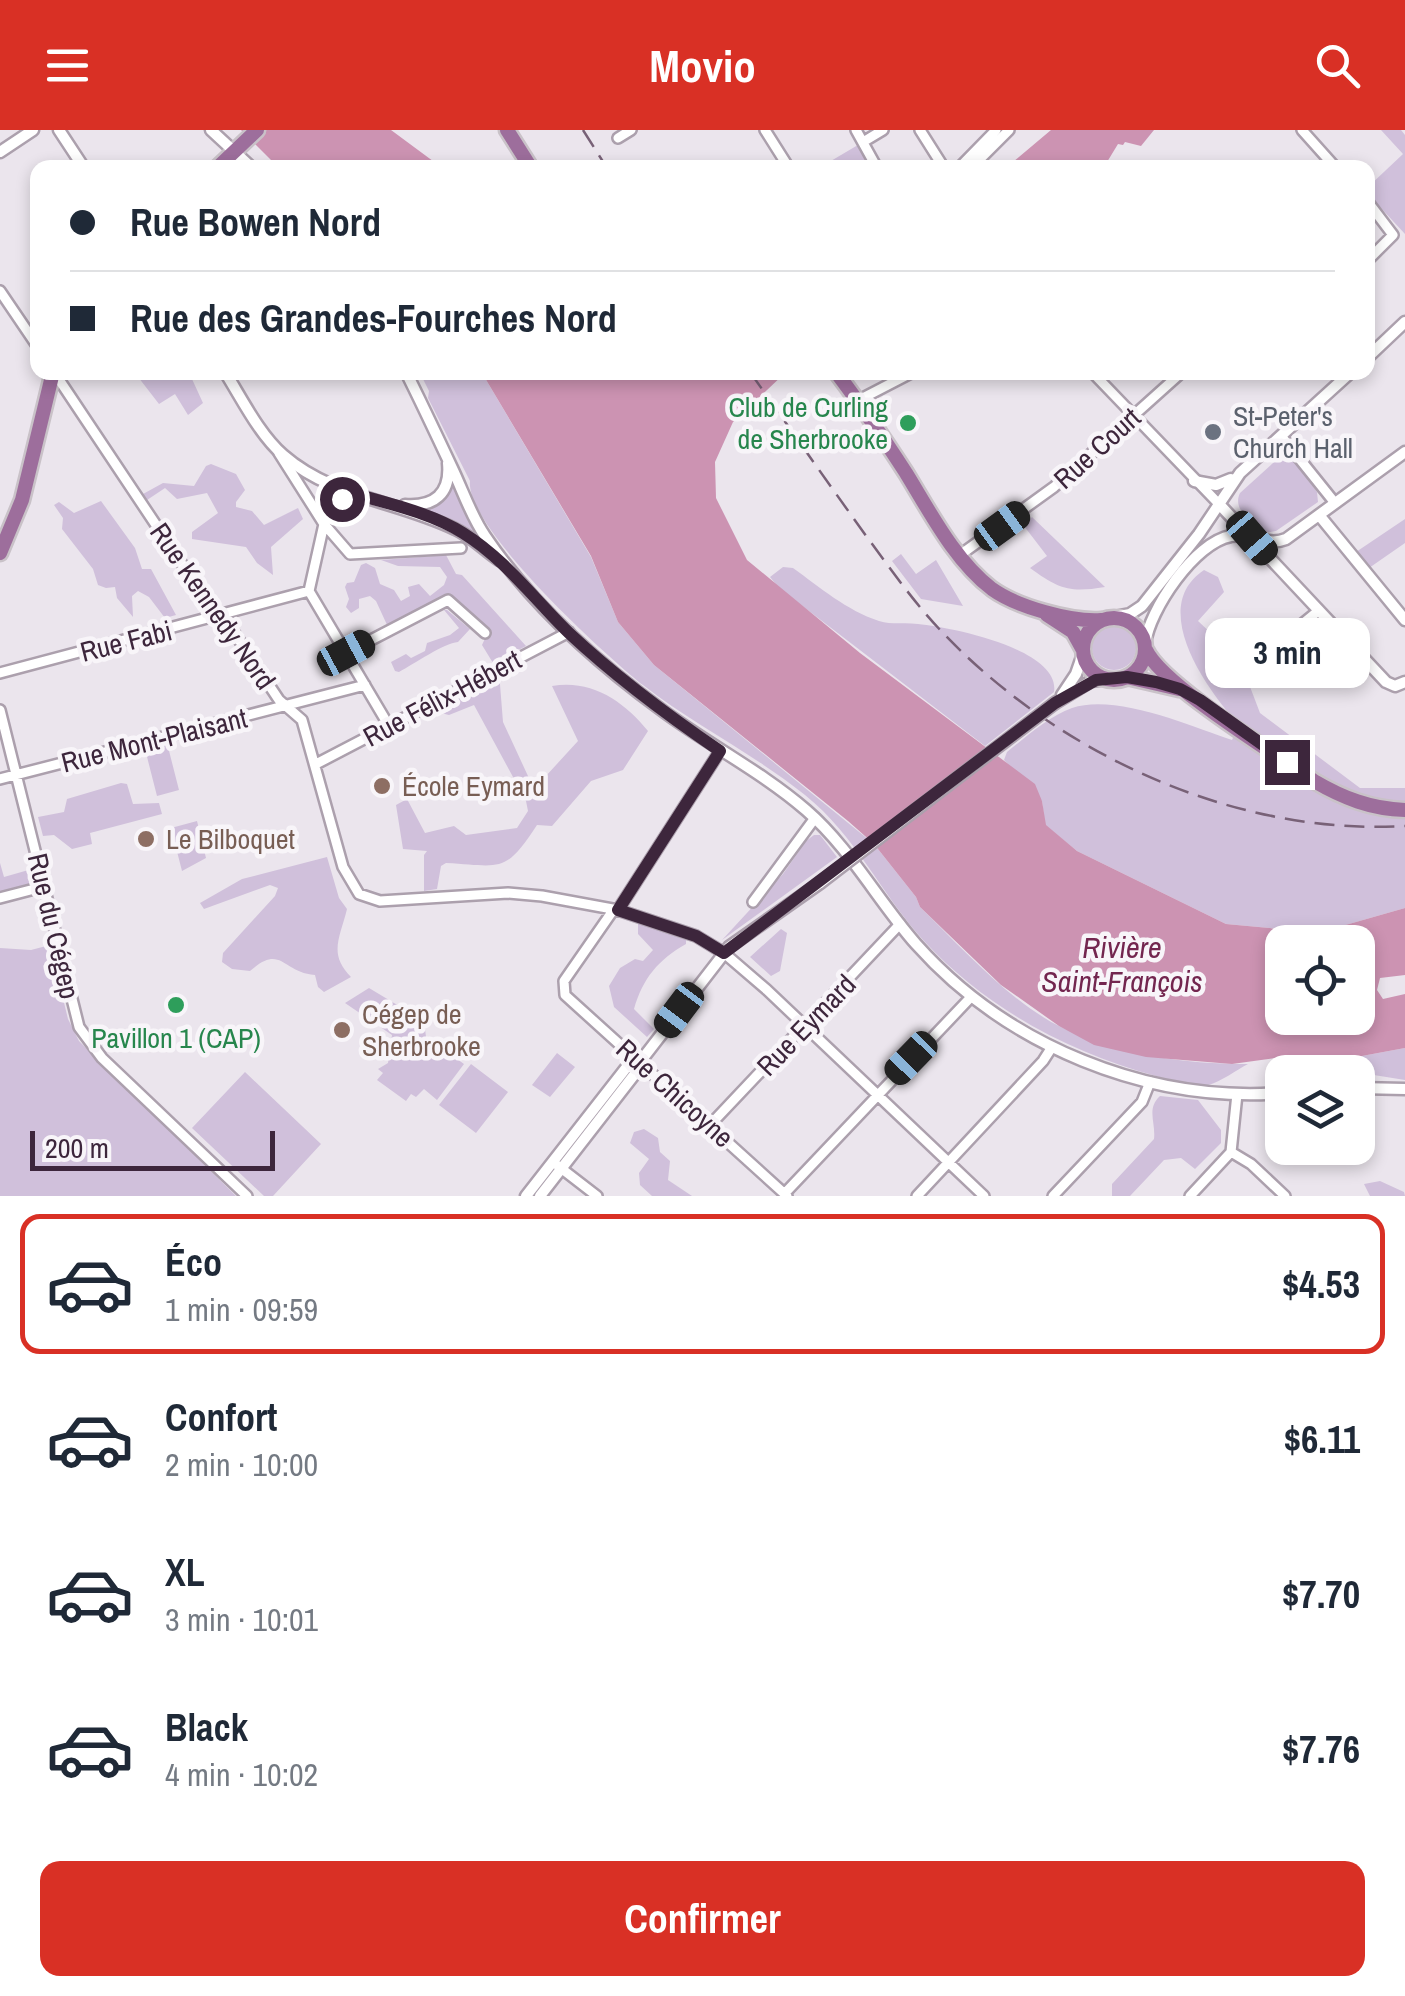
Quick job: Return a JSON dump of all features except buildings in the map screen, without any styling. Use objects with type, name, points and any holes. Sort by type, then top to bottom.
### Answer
[{"type":"main road","points":[[507,130],[526,160]]},
{"type":"main road","points":[[226,160],[246,141]]},
{"type":"main road","points":[[2,544],[28,480],[52,380]]},
{"type":"main road","points":[[842,380],[960,555],[982,581],[1002,596],[1042,612],[1134,625],[1155,666],[1180,689],[1336,794],[1367,806],[1405,810]]},
{"type":"main road","points":[[1042,612],[1073,632],[1088,667],[1107,679],[1127,677],[1180,689]]},
{"type":"main road","points":[[1083,652],[1087,632],[1107,619]]},
{"type":"main road","points":[[1127,677],[1138,669],[1146,647]]},
{"type":"street","points":[[59,130],[79,160]]},
{"type":"street","points":[[211,130],[246,141]]},
{"type":"street","points":[[618,138],[632,130]]},
{"type":"street","points":[[765,130],[784,160]]},
{"type":"street","points":[[856,130],[872,160]]},
{"type":"street","points":[[862,142],[883,130]]},
{"type":"street","points":[[920,130],[939,160]]},
{"type":"street","points":[[968,160],[996,130]]},
{"type":"street","points":[[979,160],[1009,130]]},
{"type":"street","points":[[0,152],[32,131]]},
{"type":"street","points":[[1302,131],[1329,160]]},
{"type":"street","points":[[1375,210],[1393,232],[1375,254]]},
{"type":"street","points":[[0,291],[30,335]]},
{"type":"street","points":[[1375,350],[1405,322]]},
{"type":"street","name":"Rue Kennedy Nord","points":[[59,380],[214,612],[285,706],[302,720],[354,890],[366,898],[392,900],[519,894],[616,910],[696,936],[724,953],[984,1196]]},
{"type":"street","points":[[230,380],[344,551],[357,556],[462,548]]},
{"type":"street","points":[[410,380],[480,527],[506,566],[569,632],[634,690],[780,789],[816,818],[900,924],[971,997],[1052,1048],[1098,1067],[1150,1082],[1237,1094],[1265,1093]]},
{"type":"street","points":[[857,401],[898,380]]},
{"type":"street","points":[[1099,380],[1386,682],[1400,684]]},
{"type":"street","name":"Rue Court","points":[[960,555],[1054,488],[1173,380]]},
{"type":"street","points":[[1194,481],[1226,484],[1343,380]]},
{"type":"street","points":[[1282,437],[1335,503]]},
{"type":"street","points":[[276,448],[307,473],[348,492],[454,528],[506,566]]},
{"type":"street","points":[[1146,647],[1152,615],[1206,546],[1228,536],[1279,542],[1405,452]]},
{"type":"street","points":[[394,505],[422,506],[440,496],[448,478],[447,457]]},
{"type":"street","points":[[1107,619],[1130,614],[1146,601],[1240,473]]},
{"type":"street","points":[[348,492],[324,524],[309,591],[389,726]]},
{"type":"street","points":[[1319,515],[1405,620]]},
{"type":"street","name":"Rue Fabi","points":[[0,673],[309,591]]},
{"type":"street","points":[[346,653],[448,600],[484,633]]},
{"type":"street","points":[[1258,660],[1317,612]]},
{"type":"street","name":"Rue Félix-Hébert","points":[[316,764],[569,632]]},
{"type":"street","points":[[1055,703],[1074,679],[1083,652]]},
{"type":"street","points":[[526,1196],[557,1166],[634,1075],[724,953],[1055,703],[1092,682],[1107,679]]},
{"type":"street","name":"Rue Mont-Plaisant","points":[[0,778],[365,686]]},
{"type":"street","name":"Rue du Cégep","points":[[0,710],[73,1008],[84,1035],[102,1058],[247,1196]]},
{"type":"street","points":[[616,910],[720,751]]},
{"type":"street","points":[[753,902],[816,818]]},
{"type":"street","points":[[0,898],[46,886]]},
{"type":"street","name":"Rue Chicoyne","points":[[616,910],[564,981],[569,1000],[786,1195]]},
{"type":"street","name":"Rue Eymard","points":[[710,1124],[900,924]]},
{"type":"street","points":[[786,1195],[876,1094],[971,997]]},
{"type":"street","points":[[917,1196],[1052,1048]]},
{"type":"street","points":[[1053,1196],[1142,1102],[1150,1082]]},
{"type":"street","points":[[1375,1088],[1405,1089]]},
{"type":"street","points":[[1190,1196],[1231,1152],[1237,1094]]},
{"type":"street","points":[[1231,1152],[1251,1164],[1286,1196]]},
{"type":"street","points":[[540,1196],[557,1166]]},
{"type":"street","points":[[557,1166],[597,1196]]},
{"type":"shaded area","points":[[1381,130],[1401,130],[1405,135],[1405,234],[1375,202],[1375,180],[1403,154]]},
{"type":"shaded area","points":[[863,142],[873,160],[833,160]]},
{"type":"shaded area","points":[[140,380],[192,380],[203,403],[188,415],[175,394],[159,404]]},
{"type":"shaded area","points":[[424,380],[486,380],[591,557],[618,622],[654,665],[874,844],[920,907],[1005,989],[1042,1017],[1106,1045],[1176,1060],[1248,1064],[1208,1085],[1162,1078],[1060,1040],[974,987],[924,941],[823,811],[785,780],[643,685],[540,589],[474,502],[470,481],[428,398]]},
{"type":"shaded area","points":[[1283,454],[1291,455],[1317,492],[1318,502],[1276,531],[1264,533],[1244,515],[1238,499]]},
{"type":"shaded area","points":[[211,464],[236,474],[245,490],[236,507],[252,511],[264,525],[298,508],[303,519],[271,547],[273,575],[257,563],[246,547],[192,539],[192,532],[218,513],[207,493],[177,499],[165,488],[147,500],[143,494],[163,483],[194,486]]},
{"type":"shaded area","points":[[452,478],[477,534],[425,510],[446,497]]},
{"type":"shaded area","points":[[101,501],[135,548],[142,569],[151,569],[176,615],[165,618],[149,597],[138,591],[132,596],[133,617],[117,598],[115,587],[98,585],[93,569],[62,529],[63,518],[54,505],[59,502],[74,513]]},
{"type":"shaded area","points":[[1032,517],[1105,587],[1065,588],[1030,568],[1047,556],[1024,526]]},
{"type":"shaded area","points":[[1405,519],[1405,543],[1369,568],[1356,552]]},
{"type":"shaded area","points":[[901,554],[916,574],[936,560],[963,606],[921,599],[892,561]]},
{"type":"shaded area","points":[[446,555],[456,574],[462,575],[526,646],[493,663],[482,645],[488,632],[451,595],[388,627],[370,596],[359,599],[359,608],[351,613],[346,607],[349,599],[345,587],[354,582],[361,565],[366,563],[375,568],[380,584],[394,590],[401,601],[410,596],[408,587],[419,584],[430,596],[444,585],[447,577],[440,567],[398,566],[381,560]]},
{"type":"shaded area","points":[[783,567],[793,568],[845,605],[879,621],[954,630],[1022,652],[1051,677],[1054,692],[985,746],[779,588],[770,577]]},
{"type":"shaded area","points":[[1204,570],[1218,577],[1224,592],[1198,621],[1228,649],[1237,651],[1245,646],[1254,655],[1244,671],[1260,713],[1360,788],[1405,788],[1405,908],[1346,925],[1265,928],[1226,924],[1077,851],[1045,825],[1042,801],[1004,760],[1007,752],[1063,712],[1090,704],[1131,708],[1232,740],[1239,725],[1212,692],[1188,649],[1181,605],[1188,586]]},
{"type":"shaded area","points":[[444,610],[470,629],[458,642],[395,671],[391,662],[425,651],[427,643],[459,628]]},
{"type":"shaded area","points":[[1114,626],[1129,633],[1136,648],[1129,663],[1114,670],[1099,663],[1092,648],[1099,633]]},
{"type":"shaded area","points":[[499,672],[503,722],[534,789],[578,741],[552,686],[580,686],[606,695],[648,731],[623,770],[591,781],[552,826],[537,825],[509,859],[491,865],[446,863],[441,866],[437,889],[424,891],[427,851],[403,849],[396,805],[407,799],[425,833],[454,826],[466,835],[517,828],[528,811],[474,705],[449,715],[429,710]]},
{"type":"shaded area","points":[[167,743],[179,790],[157,796],[145,749]]},
{"type":"shaded area","points":[[127,784],[133,804],[159,803],[162,814],[90,833],[92,844],[72,849],[54,835],[43,836],[38,817],[64,812],[67,799]]},
{"type":"shaded area","points":[[197,821],[206,858],[182,871],[171,828]]},
{"type":"shaded area","points":[[814,835],[820,835],[837,857],[722,940],[783,874]]},
{"type":"shaded area","points":[[327,857],[339,898],[347,909],[338,953],[351,977],[324,992],[315,975],[276,959],[250,971],[232,969],[222,962],[223,953],[278,888],[270,885],[204,909],[200,903],[242,879]]},
{"type":"shaded area","points":[[0,863],[4,877],[32,869],[35,878],[31,884],[0,892]]},
{"type":"shaded area","points":[[638,923],[686,940],[653,971],[638,998],[634,1009],[654,1029],[647,1037],[614,1007],[609,986],[620,968],[635,959],[643,961],[653,950],[638,934]]},
{"type":"shaded area","points":[[781,929],[787,933],[780,971],[771,976],[750,957]]},
{"type":"shaded area","points":[[50,945],[68,1019],[79,1041],[236,1196],[0,1196],[0,948],[31,950]]},
{"type":"shaded area","points":[[369,988],[424,1021],[426,1037],[464,1064],[437,1100],[424,1089],[416,1097],[411,1094],[406,1101],[377,1080],[383,1073],[378,1069],[388,1063],[392,1035],[345,1003]]},
{"type":"shaded area","points":[[1405,1048],[1405,1080],[1375,1075],[1375,1055],[1367,1055]]},
{"type":"shaded area","points":[[557,1053],[575,1067],[550,1097],[532,1085]]},
{"type":"shaded area","points":[[471,1064],[508,1092],[476,1133],[439,1105]]},
{"type":"shaded area","points":[[245,1072],[321,1144],[273,1196],[264,1196],[192,1128]]},
{"type":"shaded area","points":[[1160,1096],[1198,1100],[1221,1130],[1221,1143],[1195,1169],[1181,1158],[1164,1160],[1130,1196],[1112,1196],[1112,1184],[1154,1139],[1152,1111]]},
{"type":"shaded area","points":[[644,1129],[658,1138],[660,1152],[670,1161],[668,1180],[692,1196],[652,1196],[640,1185],[639,1173],[649,1159],[630,1143],[634,1132]]},
{"type":"shaded area","points":[[1380,1181],[1405,1196],[1370,1196],[1364,1184]]},
{"type":"water","points":[[241,130],[391,130],[432,160],[271,160]]},
{"type":"water","points":[[1051,130],[1154,130],[1141,146],[1118,144],[1108,160],[1015,160]]},
{"type":"water","name":"Rivière Saint-François","points":[[486,380],[778,380],[733,422],[715,462],[716,498],[747,560],[860,653],[1035,784],[1046,825],[1077,851],[1226,924],[1265,928],[1265,1035],[1375,1035],[1375,925],[1346,925],[1405,908],[1405,975],[1380,978],[1377,990],[1383,999],[1405,994],[1405,1048],[1367,1055],[1265,1055],[1265,1060],[1232,1064],[1146,1057],[1094,1045],[1059,1026],[1001,985],[920,907],[874,844],[654,665],[618,622],[591,556]]},
{"type":"railway","points":[[583,130],[602,160]]},
{"type":"railway","points":[[756,380],[922,610],[990,677],[1041,716],[1096,751],[1215,802],[1341,826],[1405,826]]},
{"type":"place","name":"Club de Curling de Sherbrooke","points":[[908,423]]},
{"type":"place","name":"St-Peter's Church Hall","points":[[1213,432]]},
{"type":"place","name":"École Eymard","points":[[382,786]]},
{"type":"place","name":"Le Bilboquet","points":[[146,839]]},
{"type":"place","name":"Pavillon 1 (CAP)","points":[[176,1005]]},
{"type":"place","name":"Cégep de Sherbrooke","points":[[342,1030]]},
{"type":"route","points":[[342,499],[348,492],[394,505],[467,535],[506,566],[548,612],[634,690],[720,751],[618,910],[696,936],[724,953],[1055,703],[1096,680],[1127,677],[1180,689],[1287,762]]}]
